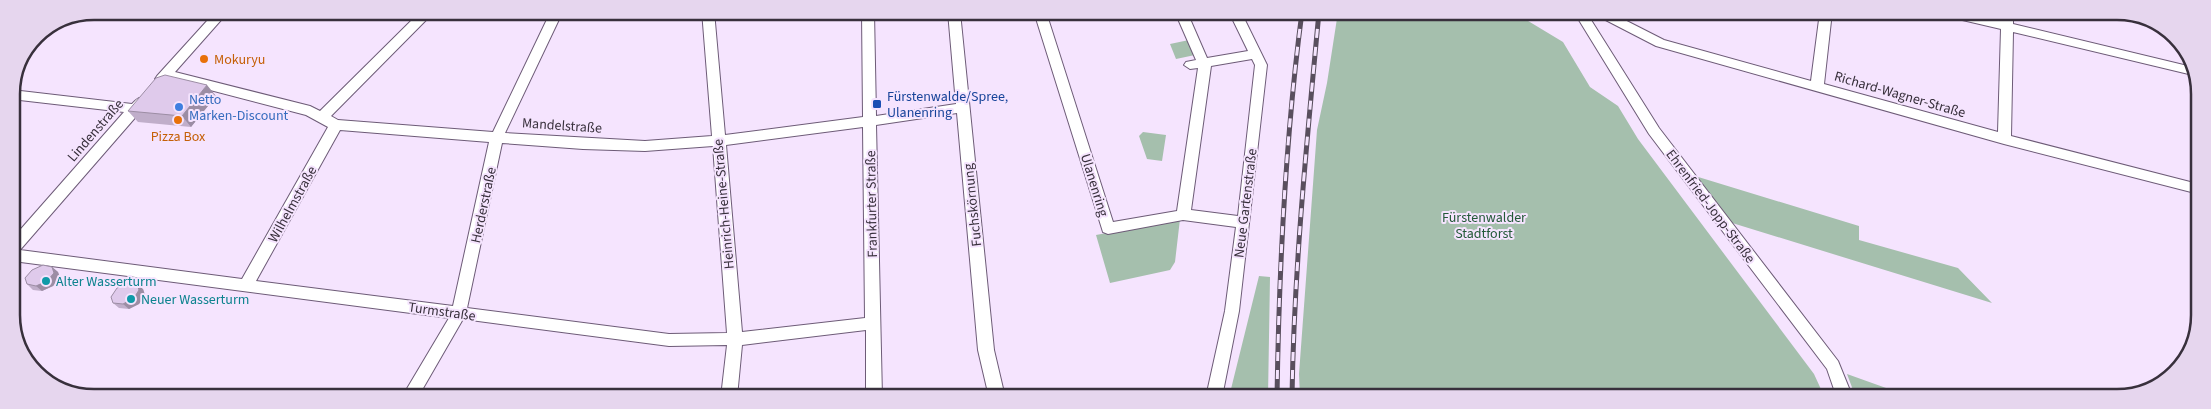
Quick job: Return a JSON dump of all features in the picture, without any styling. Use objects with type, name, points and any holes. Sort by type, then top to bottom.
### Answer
[{"type":"street","name":"Lindenstraße","points":[[20,240],[215,20]]},
{"type":"street","points":[[322,117],[419,20]]},
{"type":"street","name":"Herderstraße","points":[[415,389],[459,314],[497,137],[553,20]]},
{"type":"street","name":"Heinrich-Heine-Straße","points":[[709,20],[717,141],[735,339],[730,389]]},
{"type":"street","name":"Frankfurter Straße","points":[[868,20],[874,389]]},
{"type":"street","name":"Fuchskörnung","points":[[955,20],[986,350],[995,389]]},
{"type":"street","name":"Ulanenring","points":[[1043,20],[1108,228],[1183,215],[1244,222]]},
{"type":"street","points":[[1183,215],[1204,63],[1185,20]]},
{"type":"street","name":"Neue Gartenstraße","points":[[1216,389],[1232,311],[1261,65],[1239,20]]},
{"type":"street","name":"Ehrenfried-Jopp-Straße","points":[[1585,20],[1654,131],[1833,366],[1842,389]]},
{"type":"street","name":"Richard-Wagner-Straße","points":[[1625,20],[1660,43],[2004,139],[2191,187]]},
{"type":"street","points":[[1817,86],[1825,20]]},
{"type":"street","points":[[1978,20],[2187,70]]},
{"type":"street","points":[[2004,139],[2007,20]]},
{"type":"street","points":[[1190,65],[1255,54]]},
{"type":"street","name":"Mandelstraße","points":[[166,74],[310,111],[336,125],[583,144],[636,146],[717,141],[962,108]]},
{"type":"street","points":[[20,95],[135,109]]},
{"type":"street","name":"Wilhelmstraße","points":[[247,284],[336,125]]},
{"type":"street","name":"Turmstraße","points":[[20,256],[669,340],[735,339],[873,323]]},
{"type":"green space","name":"Fürstenwalder Stadtforst","points":[[1337,20],[1526,20],[1563,42],[1590,87],[1618,106],[1638,139],[1814,374],[1821,389],[1300,389],[1299,374],[1317,130],[1327,83]]},
{"type":"green space","points":[[1189,40],[1195,55],[1176,59],[1170,44]]},
{"type":"green space","points":[[1143,132],[1166,135],[1162,161],[1147,159],[1139,136]]},
{"type":"green space","points":[[1695,176],[1859,226],[1859,240],[1958,268],[1992,303],[1729,222]]},
{"type":"green space","points":[[1180,219],[1175,262],[1170,270],[1110,283],[1096,235]]},
{"type":"green space","points":[[1259,276],[1270,277],[1268,389],[1231,389]]},
{"type":"green space","points":[[1847,374],[1889,389],[1853,389]]},
{"type":"building","points":[[165,75],[207,85],[182,116],[128,111],[156,78]]},
{"type":"building","points":[[43,265],[52,267],[54,273],[47,281],[36,286],[27,284],[25,278],[32,270]]},
{"type":"building","points":[[128,283],[137,284],[139,290],[134,298],[123,304],[113,303],[111,297],[117,288]]},
{"type":"railway","points":[[1277,389],[1279,300],[1287,156],[1301,20]]},
{"type":"railway","points":[[1292,389],[1298,252],[1318,20]]},
{"type":"place","name":"Mokuryu","points":[[204,59]]},
{"type":"place","name":"Fürstenwalde/Spree, Ulanenring","points":[[877,104]]},
{"type":"place","name":"Netto Marken-Discount","points":[[179,107]]},
{"type":"place","name":"Pizza Box","points":[[178,120]]},
{"type":"place","name":"Alter Wasserturm","points":[[46,281]]},
{"type":"place","name":"Neuer Wasserturm","points":[[131,299]]}]
